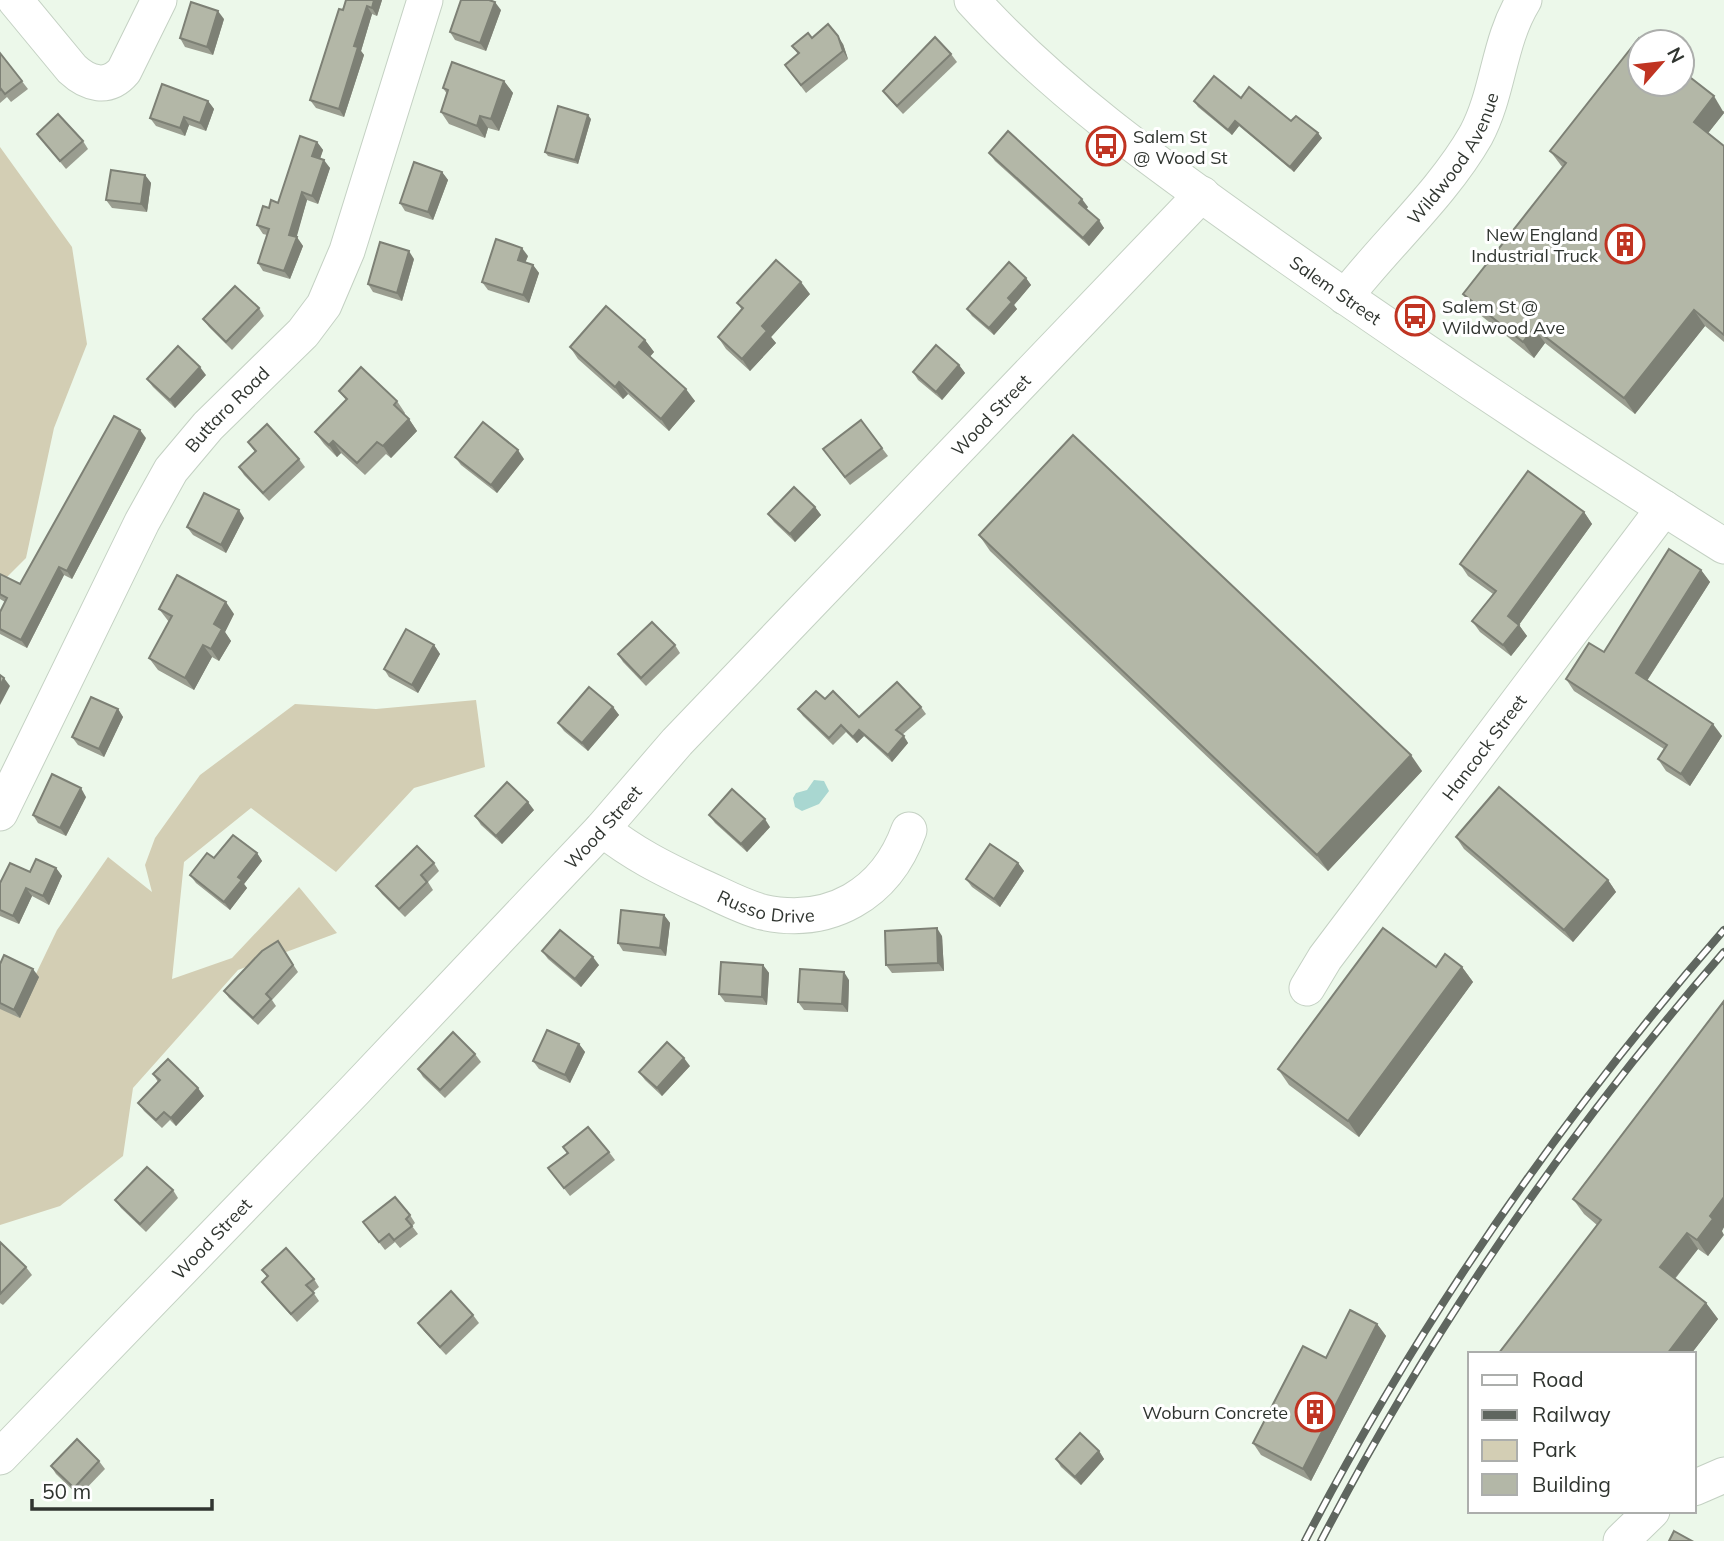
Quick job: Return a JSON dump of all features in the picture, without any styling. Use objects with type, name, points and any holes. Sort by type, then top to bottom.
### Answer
[{"type":"street","points":[[15,0],[77,74],[88,82],[109,82],[124,71],[159,0]]},
{"type":"street","name":"Buttaro Road","points":[[0,813],[142,522],[171,470],[208,426],[303,333],[324,305],[347,251],[425,0]]},
{"type":"street","name":"Salem Street","points":[[972,0],[1014,44],[1081,102],[1202,194],[1345,297],[1724,546]]},
{"type":"street","name":"Wildwood Avenue","points":[[1345,297],[1470,144],[1488,106],[1510,27],[1524,0]]},
{"type":"street","name":"Wood Street","points":[[0,1457],[355,1090],[602,829],[677,742],[1202,194]]},
{"type":"street","name":"Hancock Street","points":[[1307,988],[1325,958],[1664,508]]},
{"type":"street","name":"Russo Drive","points":[[602,829],[640,858],[747,907],[777,914],[800,915],[835,908],[873,888],[892,868],[909,830]]},
{"type":"street","points":[[1696,1487],[1724,1475]]},
{"type":"street","points":[[1621,1541],[1650,1513]]},
{"type":"green space","points":[[0,147],[72,247],[87,344],[54,428],[26,558],[0,584]]},
{"type":"green space","points":[[476,700],[485,767],[414,788],[336,872],[251,808],[184,862],[172,979],[232,958],[299,887],[337,933],[238,970],[133,1088],[123,1156],[60,1206],[0,1225],[0,1004],[34,978],[57,930],[108,857],[152,892],[145,865],[155,838],[200,775],[295,704],[376,709]]},
{"type":"water","points":[[814,780],[824,781],[829,791],[819,804],[802,811],[795,807],[793,798],[796,793],[807,790]]},
{"type":"building","points":[[346,0],[374,0],[372,8],[367,6],[354,46],[358,47],[339,109],[310,100],[339,9],[343,10]]},
{"type":"building","points":[[461,0],[495,2],[480,43],[450,32]]},
{"type":"building","points":[[191,2],[218,11],[207,47],[180,38]]},
{"type":"building","points":[[828,24],[838,36],[843,51],[801,85],[785,65],[799,53],[792,46],[808,33],[812,38]]},
{"type":"building","points":[[935,37],[951,54],[897,106],[883,91]]},
{"type":"building","points":[[0,53],[22,81],[5,94],[0,90]]},
{"type":"building","name":"New England Industrial Truck","points":[[1626,55],[1626,98],[1696,98],[1696,82],[1714,96],[1694,122],[1724,146],[1724,335],[1694,310],[1624,398],[1534,328],[1523,342],[1463,294],[1566,163],[1550,151]]},
{"type":"building","points":[[452,62],[504,81],[491,119],[480,116],[477,126],[441,112],[448,90],[443,88]]},
{"type":"building","points":[[1214,76],[1241,98],[1249,87],[1291,121],[1296,116],[1318,133],[1290,167],[1235,121],[1228,130],[1194,101]]},
{"type":"building","points":[[162,84],[208,101],[200,123],[184,117],[180,128],[150,118]]},
{"type":"building","points":[[558,106],[588,115],[575,160],[545,152]]},
{"type":"building","points":[[58,114],[83,141],[60,161],[37,134]]},
{"type":"building","points":[[1008,131],[1082,199],[1079,203],[1099,220],[1083,238],[989,153]]},
{"type":"building","points":[[300,136],[317,142],[312,156],[324,160],[312,196],[302,192],[289,235],[297,237],[284,271],[258,263],[269,229],[257,225],[263,206],[269,208],[271,200],[278,203]]},
{"type":"building","points":[[414,162],[442,172],[428,212],[400,203]]},
{"type":"building","points":[[111,170],[145,175],[141,204],[106,200]]},
{"type":"building","points":[[496,239],[522,248],[518,260],[533,265],[523,295],[482,282]]},
{"type":"building","points":[[380,242],[409,251],[397,293],[368,284]]},
{"type":"building","points":[[776,260],[801,282],[762,326],[767,331],[742,359],[718,337],[743,308],[737,303]]},
{"type":"building","points":[[1009,262],[1026,278],[1008,298],[1012,302],[989,328],[967,309]]},
{"type":"building","points":[[235,286],[259,308],[226,342],[203,319]]},
{"type":"building","points":[[606,306],[645,340],[639,347],[686,389],[661,419],[619,382],[615,387],[570,347]]},
{"type":"building","points":[[936,345],[959,365],[936,392],[913,372]]},
{"type":"building","points":[[178,346],[200,367],[170,400],[147,379]]},
{"type":"building","points":[[361,367],[397,401],[394,405],[409,419],[383,446],[377,442],[357,463],[333,441],[329,445],[315,432],[347,399],[339,391]]},
{"type":"building","points":[[114,416],[140,430],[67,571],[59,567],[21,640],[0,629],[0,612],[7,598],[0,594],[0,574],[20,584]]},
{"type":"building","points":[[861,420],[882,448],[845,477],[823,449]]},
{"type":"building","points":[[483,422],[518,450],[491,485],[455,457]]},
{"type":"building","points":[[267,424],[299,459],[263,493],[239,467],[256,451],[248,442]]},
{"type":"building","points":[[1073,435],[1411,755],[1317,855],[979,535]]},
{"type":"building","points":[[1528,471],[1584,512],[1508,616],[1519,625],[1503,645],[1472,621],[1496,591],[1460,564]]},
{"type":"building","points":[[794,487],[815,507],[790,534],[768,514]]},
{"type":"building","points":[[204,493],[239,510],[221,545],[187,527]]},
{"type":"building","points":[[1669,549],[1701,570],[1636,673],[1713,724],[1681,774],[1658,759],[1667,745],[1566,679],[1589,643],[1604,652]]},
{"type":"building","points":[[177,575],[226,602],[214,624],[222,629],[211,649],[203,645],[185,678],[149,658],[172,616],[159,609]]},
{"type":"building","points":[[652,622],[675,645],[641,678],[618,654]]},
{"type":"building","points":[[406,629],[434,645],[412,685],[384,669]]},
{"type":"building","points":[[897,682],[921,707],[896,730],[904,736],[888,755],[859,730],[853,737],[841,725],[829,738],[798,709],[816,691],[825,699],[833,691],[859,717]]},
{"type":"building","points":[[589,687],[613,707],[582,743],[558,723]]},
{"type":"building","points":[[91,697],[118,709],[99,749],[72,737]]},
{"type":"building","points":[[52,774],[81,788],[60,828],[33,815]]},
{"type":"building","points":[[507,782],[528,802],[496,836],[475,816]]},
{"type":"building","points":[[1499,787],[1608,880],[1564,930],[1456,837]]},
{"type":"building","points":[[732,789],[765,819],[741,844],[709,815]]},
{"type":"building","points":[[233,835],[257,853],[238,877],[242,880],[224,902],[190,875],[207,853],[214,858]]},
{"type":"building","points":[[990,844],[1018,863],[994,899],[966,879]]},
{"type":"building","points":[[417,846],[434,863],[421,875],[427,882],[399,909],[376,886]]},
{"type":"building","points":[[36,859],[56,868],[43,896],[26,888],[13,916],[0,910],[0,883],[10,863],[30,872]]},
{"type":"building","points":[[621,910],[664,915],[660,948],[618,943]]},
{"type":"building","points":[[937,928],[938,963],[886,965],[885,931]]},
{"type":"building","points":[[1383,928],[1436,967],[1445,954],[1462,967],[1348,1121],[1278,1069]]},
{"type":"building","points":[[560,930],[593,957],[575,979],[542,951]]},
{"type":"building","points":[[278,941],[293,965],[266,994],[271,999],[253,1018],[224,991],[262,951]]},
{"type":"building","points":[[4,955],[33,969],[14,1010],[0,1003],[0,964]]},
{"type":"building","points":[[721,962],[763,965],[762,997],[719,994]]},
{"type":"building","points":[[800,969],[844,972],[842,1004],[798,1002]]},
{"type":"building","points":[[1724,1001],[1724,1197],[1710,1216],[1713,1219],[1697,1240],[1687,1233],[1660,1267],[1706,1303],[1669,1352],[1500,1352],[1601,1220],[1573,1199]]},
{"type":"building","points":[[547,1030],[579,1044],[565,1075],[533,1061]]},
{"type":"building","points":[[453,1032],[475,1054],[440,1090],[418,1069]]},
{"type":"building","points":[[667,1042],[684,1058],[657,1088],[639,1072]]},
{"type":"building","points":[[168,1059],[198,1088],[171,1118],[164,1112],[156,1120],[138,1103],[160,1080],[153,1074]]},
{"type":"building","points":[[588,1127],[609,1152],[564,1188],[548,1168],[568,1153],[563,1147]]},
{"type":"building","points":[[147,1167],[173,1190],[140,1224],[115,1200]]},
{"type":"building","points":[[395,1197],[410,1215],[406,1219],[412,1226],[394,1240],[389,1234],[379,1242],[363,1222]]},
{"type":"building","points":[[0,1242],[26,1267],[0,1294]]},
{"type":"building","points":[[286,1248],[314,1279],[306,1285],[314,1293],[291,1314],[262,1282],[268,1276],[262,1270]]},
{"type":"building","points":[[451,1291],[473,1315],[440,1347],[418,1323]]},
{"type":"building","name":"Woburn Concrete","points":[[1350,1310],[1377,1324],[1303,1469],[1253,1443],[1303,1346],[1326,1358]]},
{"type":"building","points":[[1080,1433],[1099,1451],[1075,1477],[1056,1459]]},
{"type":"building","points":[[77,1439],[99,1461],[74,1488],[51,1466]]},
{"type":"building","points":[[1674,1531],[1692,1541],[1669,1541]]},
{"type":"railway","points":[[1305,1541],[1396,1379],[1496,1223],[1606,1073],[1724,930]]},
{"type":"railway","points":[[1321,1541],[1408,1385],[1505,1234],[1611,1090],[1724,952]]},
{"type":"place","name":"Salem St @ Wood St","points":[[1106,146]]},
{"type":"place","name":"New England Industrial Truck","points":[[1625,244]]},
{"type":"place","name":"Salem St @ Wildwood Ave","points":[[1415,316]]},
{"type":"place","name":"Woburn Concrete","points":[[1315,1412]]}]
